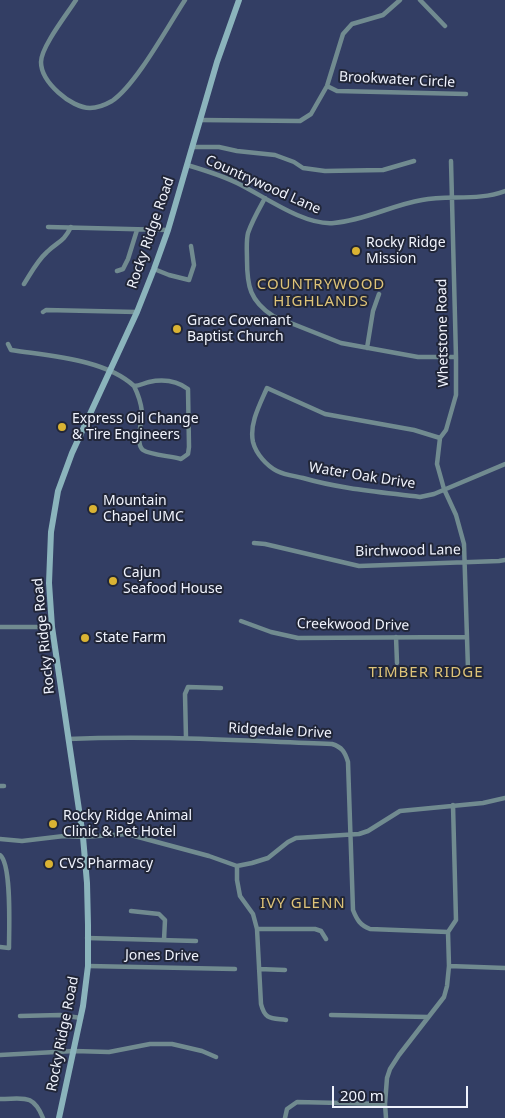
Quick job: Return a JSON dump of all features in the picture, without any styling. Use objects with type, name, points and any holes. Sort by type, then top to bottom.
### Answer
[{"type":"main road","name":"Rocky Ridge Road","points":[[59,1118],[81,1018],[88,966],[87,883],[83,837],[52,627],[50,583],[51,532],[58,491],[72,453],[137,312],[168,230],[200,120],[239,0]]},
{"type":"street","points":[[76,0],[43,50],[41,61],[46,78],[61,95],[75,105],[92,108],[111,102],[121,94],[136,75],[185,0]]},
{"type":"street","points":[[200,120],[300,121],[311,114],[327,86],[343,34],[352,24],[383,15],[400,0]]},
{"type":"street","points":[[420,0],[445,26]]},
{"type":"street","name":"Brookwater Circle","points":[[327,86],[337,91],[466,94]]},
{"type":"street","points":[[193,147],[219,147],[238,151],[275,154],[303,168],[325,171],[382,170],[414,161]]},
{"type":"street","name":"Whetstone Road","points":[[450,161],[456,395],[446,430],[440,438],[437,464],[444,489],[461,529],[468,669]]},
{"type":"street","name":"Countrywood Lane","points":[[187,164],[224,177],[306,219],[323,223],[360,219],[416,201],[451,197],[494,196],[505,191]]},
{"type":"street","points":[[265,198],[252,224],[247,242],[248,286],[256,302],[273,316],[340,343],[418,357],[456,357]]},
{"type":"street","points":[[48,227],[168,230]]},
{"type":"street","points":[[24,284],[42,257],[48,250],[65,239],[71,227]]},
{"type":"street","points":[[117,271],[123,269],[128,259],[137,230]]},
{"type":"street","points":[[154,269],[190,280],[194,265],[191,246]]},
{"type":"street","points":[[367,348],[373,311],[379,294]]},
{"type":"street","points":[[43,312],[46,310],[137,312]]},
{"type":"street","points":[[8,344],[11,350],[91,363],[125,378],[134,386],[138,395],[142,413],[138,442],[141,449],[181,459],[188,454],[188,389],[181,384],[166,380],[134,386]]},
{"type":"street","name":"Water Oak Drive","points":[[440,438],[414,430],[325,414],[267,388],[255,414],[252,429],[253,442],[257,452],[268,465],[278,472],[325,485],[420,497],[434,494],[505,464]]},
{"type":"street","name":"Birchwood Lane","points":[[254,543],[359,566],[505,560]]},
{"type":"street","name":"Creekwood Drive","points":[[241,621],[270,632],[298,638],[466,637]]},
{"type":"street","points":[[0,627],[52,627]]},
{"type":"street","points":[[396,637],[397,664]]},
{"type":"street","points":[[186,738],[185,694],[188,687],[221,688]]},
{"type":"street","name":"Ridgedale Drive","points":[[68,739],[109,737],[186,738],[338,746],[344,751],[348,762],[353,910],[357,920],[363,926],[370,929],[448,932]]},
{"type":"street","points":[[0,839],[22,841],[64,836],[83,837],[127,834],[209,856],[237,866],[268,858],[296,838],[368,831],[400,810],[483,803],[505,798]]},
{"type":"street","points":[[386,1118],[387,1078],[390,1069],[444,997],[447,986],[449,966],[448,932],[456,920],[453,805]]},
{"type":"street","points":[[0,855],[6,861],[9,902],[9,948],[0,947]]},
{"type":"street","points":[[237,866],[240,896],[252,914],[257,929],[258,969],[263,1013],[268,1018],[286,1020]]},
{"type":"street","points":[[131,911],[159,914],[164,920],[164,940]]},
{"type":"street","points":[[257,929],[315,929],[321,931],[326,939]]},
{"type":"street","points":[[87,938],[196,940]]},
{"type":"street","name":"Jones Drive","points":[[88,966],[235,969]]},
{"type":"street","points":[[449,966],[505,968]]},
{"type":"street","points":[[258,969],[285,970]]},
{"type":"street","points":[[20,1016],[60,1015],[81,1018]]},
{"type":"street","points":[[331,1015],[428,1017]]},
{"type":"street","points":[[0,1054],[74,1051],[109,1052],[150,1044],[172,1044],[202,1051],[216,1057]]},
{"type":"street","points":[[0,1099],[29,1099],[38,1106],[43,1118]]},
{"type":"street","points":[[285,1118],[287,1109],[296,1102],[385,1104]]},
{"type":"place","name":"Rocky Ridge Mission","points":[[356,251]]},
{"type":"place","name":"Grace Covenant Baptist Church","points":[[177,329]]},
{"type":"place","name":"Express Oil Change & Tire Engineers","points":[[62,427]]},
{"type":"place","name":"Mountain Chapel UMC","points":[[93,509]]},
{"type":"place","name":"Cajun Seafood House","points":[[113,581]]},
{"type":"place","name":"State Farm","points":[[85,638]]},
{"type":"place","name":"Rocky Ridge Animal Clinic & Pet Hotel","points":[[53,824]]},
{"type":"place","name":"CVS Pharmacy","points":[[49,864]]},
{"type":"district","name":"COUNTRYWOOD HIGHLANDS","points":[[321,294]]},
{"type":"district","name":"TIMBER RIDGE","points":[[426,673]]},
{"type":"district","name":"IVY GLENN","points":[[303,904]]}]
